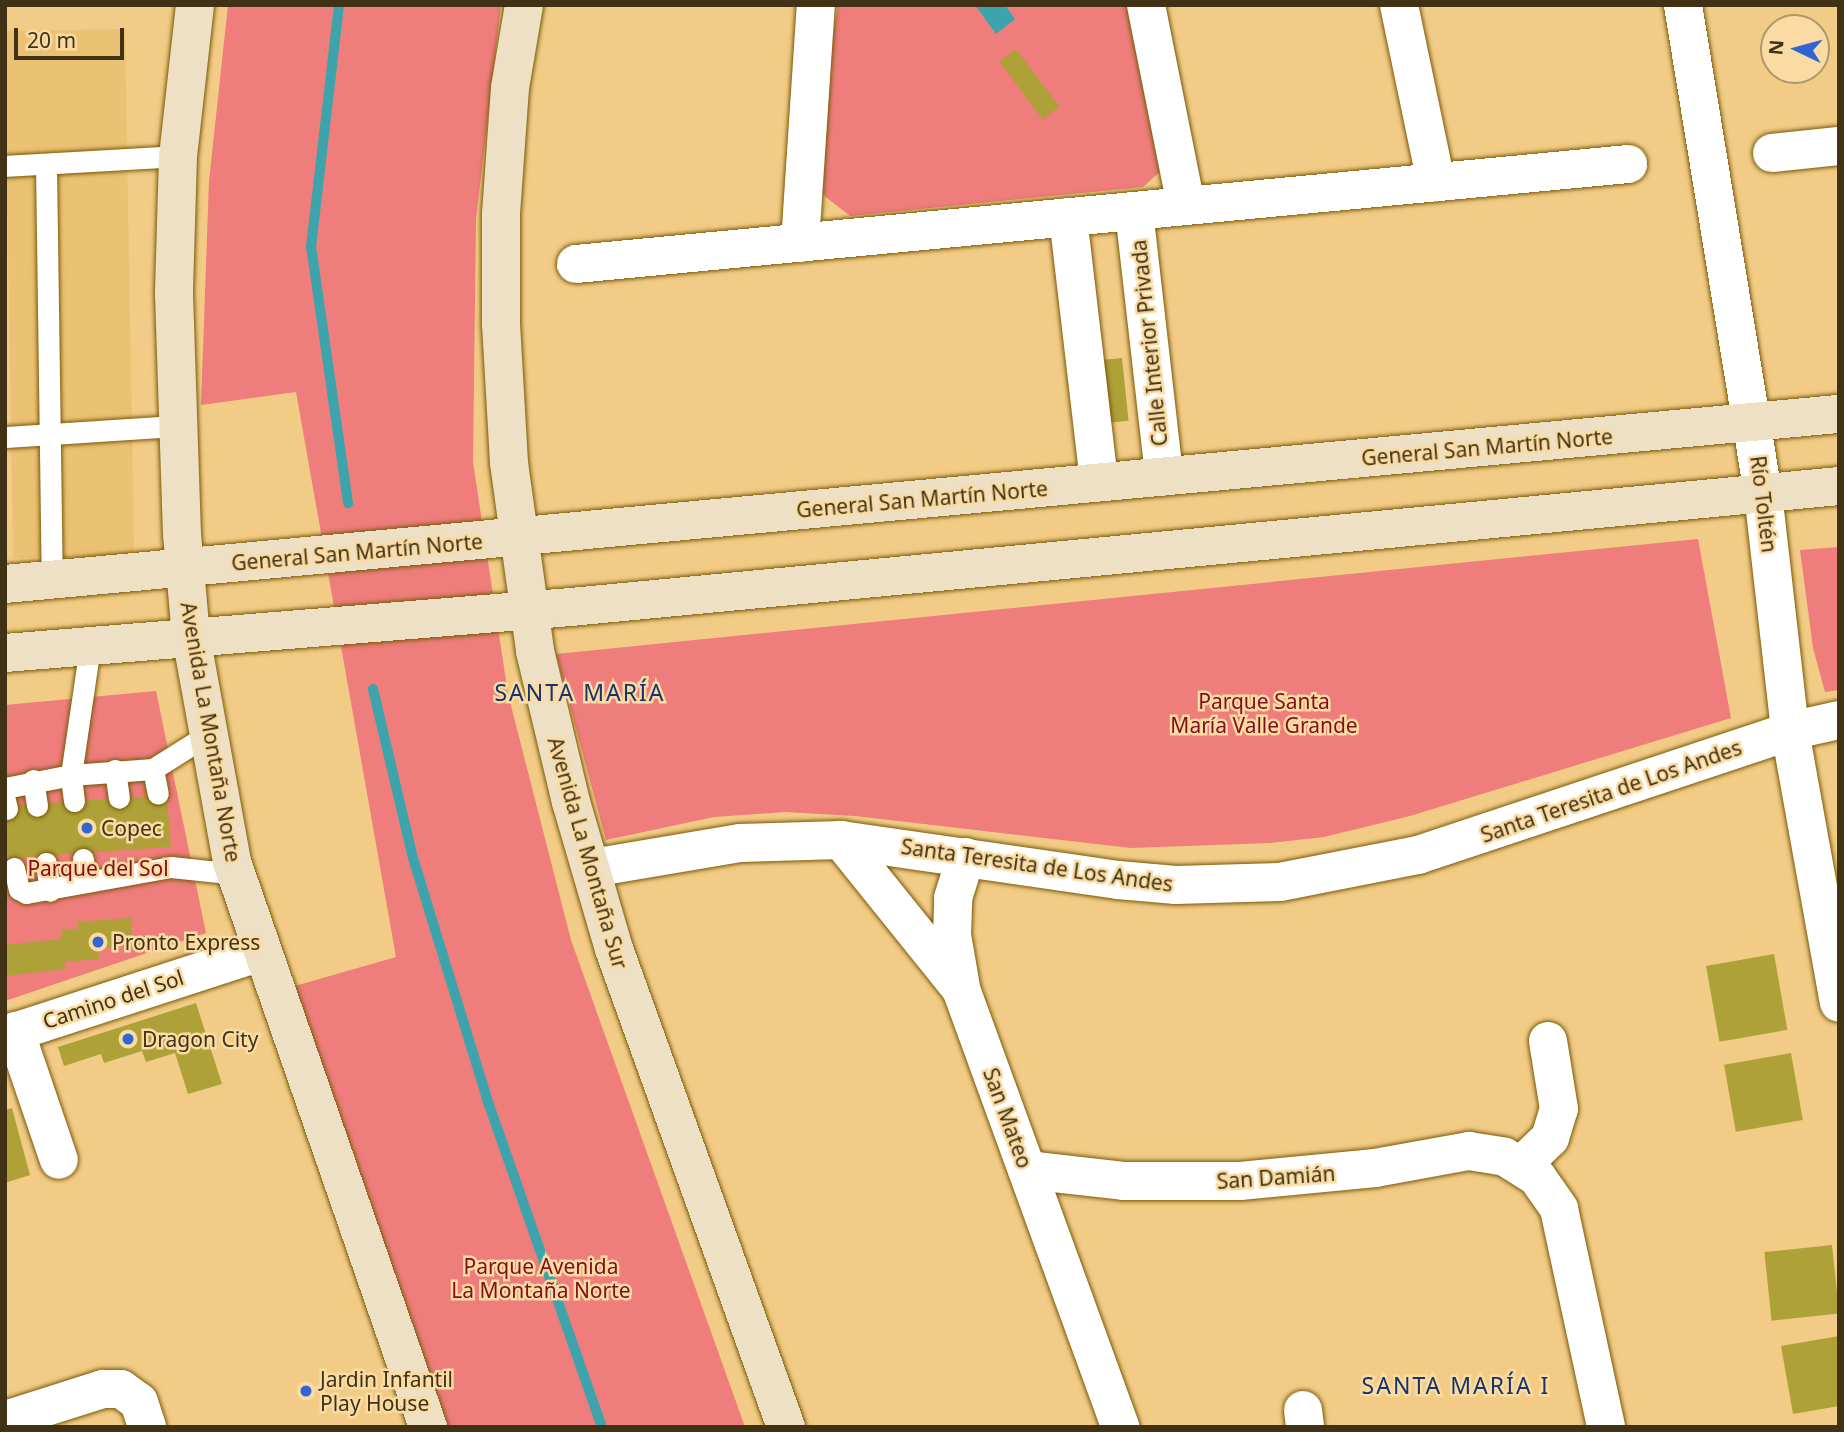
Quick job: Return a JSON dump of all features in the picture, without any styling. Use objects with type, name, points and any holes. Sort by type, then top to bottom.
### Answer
[{"type":"main road","name":"Avenida La Montaña Norte","points":[[195,5],[178,156],[174,294],[176,426],[183,568],[207,735],[236,874],[260,952],[428,1427]]},
{"type":"main road","name":"Avenida La Montaña Sur","points":[[524,5],[510,88],[501,215],[501,324],[517,538],[528,610],[568,789],[641,1031],[786,1427]]},
{"type":"main road","name":"General San Martín Norte","points":[[5,584],[1839,414]]},
{"type":"main road","points":[[5,653],[528,610],[1839,486]]},
{"type":"street","points":[[800,243],[816,5]]},
{"type":"street","points":[[1146,5],[1186,206]]},
{"type":"street","points":[[1399,5],[1436,182]]},
{"type":"street","name":"Río Toltén","points":[[1683,5],[1753,422],[1790,732],[1839,1003]]},
{"type":"street","points":[[1772,153],[1839,146]]},
{"type":"street","points":[[576,264],[1628,164]]},
{"type":"street","name":"Calle Interior Privada","points":[[1134,211],[1164,476]]},
{"type":"street","points":[[1068,217],[1099,482]]},
{"type":"street","name":"Santa Teresita de Los Andes","points":[[592,869],[740,843],[841,840],[1176,885],[1229,885],[1330,875],[1418,855],[1790,732],[1839,720]]},
{"type":"street","name":"San Mateo","points":[[841,840],[961,989],[1120,1427]]},
{"type":"street","points":[[961,989],[952,935],[953,898],[966,857]]},
{"type":"street","name":"Camino del Sol","points":[[10,1033],[260,952]]},
{"type":"street","points":[[10,1033],[59,1160]]},
{"type":"street","points":[[1522,1165],[1550,1138],[1559,1109],[1548,1041]]},
{"type":"street","name":"San Damián","points":[[1027,1170],[1123,1181],[1240,1181],[1375,1168],[1469,1151],[1496,1154],[1522,1165],[1549,1192],[1559,1209],[1606,1427]]},
{"type":"street","points":[[5,1420],[103,1389],[121,1389],[139,1402],[147,1427]]},
{"type":"lane","points":[[5,166],[178,156]]},
{"type":"lane","points":[[46,164],[52,580]]},
{"type":"lane","points":[[5,437],[176,426]]},
{"type":"lane","points":[[74,800],[71,775],[90,646]]},
{"type":"lane","points":[[6,799],[33,780],[115,770],[153,769],[207,735]]},
{"type":"lane","points":[[153,769],[158,794]]},
{"type":"lane","points":[[115,770],[119,798]]},
{"type":"lane","points":[[33,780],[37,806]]},
{"type":"lane","points":[[83,859],[86,882]]},
{"type":"lane","points":[[15,868],[19,889],[50,891],[86,882],[129,863],[170,859],[236,874]]},
{"type":"lane","points":[[46,863],[50,891]]},
{"type":"shaded area","points":[[125,29],[134,556],[13,558],[5,31]]},
{"type":"green space","name":"Parque Avenida La Montaña Norte","points":[[228,5],[501,5],[476,219],[473,462],[508,694],[571,940],[745,1427],[443,1427],[295,986],[396,957],[296,392],[201,405],[209,181]]},
{"type":"green space","points":[[838,5],[1131,5],[1164,168],[1143,187],[850,216],[809,184]]},
{"type":"green space","name":"Parque Santa María Valle Grande","points":[[1698,539],[1731,718],[1410,816],[1324,837],[1270,843],[1131,848],[855,816],[786,812],[714,817],[606,840],[556,654]]},
{"type":"green space","points":[[1839,547],[1839,690],[1825,692],[1813,648],[1800,550]]},
{"type":"green space","name":"Parque del Sol","points":[[156,691],[206,933],[5,1001],[5,705]]},
{"type":"water","points":[[975,5],[1005,5],[1015,19],[996,34]]},
{"type":"building","points":[[1016,49],[1059,107],[1043,119],[999,62]]},
{"type":"building","points":[[1122,358],[1129,421],[1104,423],[1097,361]]},
{"type":"building","name":"Copec","points":[[167,795],[171,847],[8,858],[5,806]]},
{"type":"building","points":[[131,918],[133,945],[99,948],[99,959],[64,962],[66,969],[5,976],[5,945],[62,939],[61,930],[78,929],[78,922]]},
{"type":"building","points":[[1774,954],[1787,1030],[1719,1042],[1706,966]]},
{"type":"building","name":"Dragon City","points":[[196,1003],[222,1084],[188,1094],[175,1053],[146,1062],[142,1051],[104,1063],[101,1054],[64,1066],[58,1047]]},
{"type":"building","points":[[1791,1053],[1803,1120],[1736,1132],[1724,1065]]},
{"type":"building","points":[[12,1108],[30,1175],[5,1183],[5,1110]]},
{"type":"building","points":[[1832,1245],[1839,1314],[1772,1321],[1764,1252]]},
{"type":"building","points":[[1839,1336],[1839,1406],[1793,1414],[1781,1346]]},
{"type":"waterway","points":[[339,5],[311,246],[348,503]]},
{"type":"waterway","points":[[373,689],[413,858],[487,1099],[602,1427]]},
{"type":"place","name":"Copec","points":[[87,828]]},
{"type":"place","name":"Pronto Express","points":[[98,942]]},
{"type":"place","name":"Dragon City","points":[[128,1039]]},
{"type":"place","name":"Jardin Infantil Play House","points":[[306,1391]]},
{"type":"district","name":"SANTA MARÍA","points":[[580,692]]},
{"type":"district","name":"SANTA MARÍA I","points":[[1456,1385]]}]
